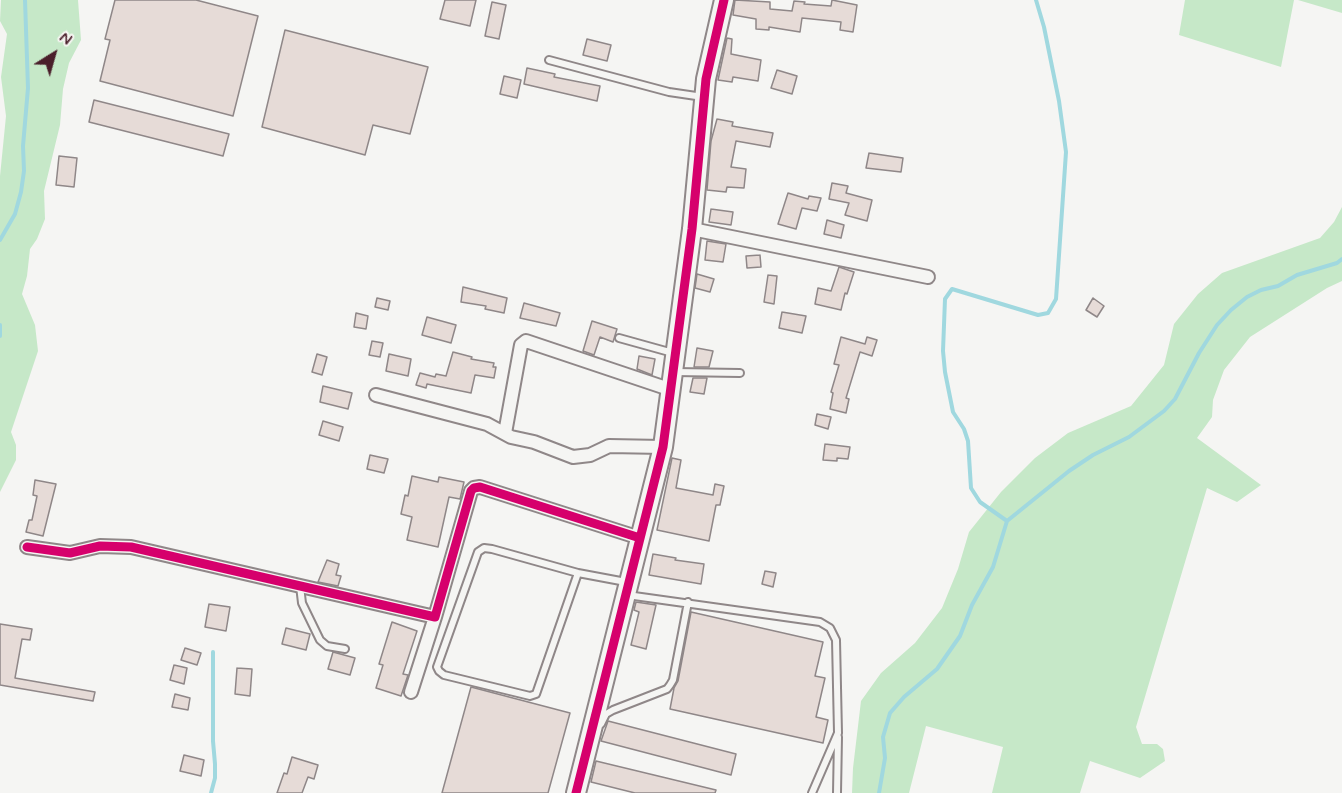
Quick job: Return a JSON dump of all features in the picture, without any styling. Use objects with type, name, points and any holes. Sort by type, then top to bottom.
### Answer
[{"type":"street","points":[[576,793],[663,447],[692,229],[706,79],[724,0]]},
{"type":"street","points":[[692,229],[928,277]]},
{"type":"street","points":[[505,433],[521,345],[526,340],[674,372]]},
{"type":"street","points":[[376,395],[487,424],[511,437],[534,442],[573,458],[590,455],[609,446],[663,447]]},
{"type":"street","points":[[411,692],[471,491],[474,488],[480,487],[640,538]]},
{"type":"street","points":[[27,547],[70,553],[100,546],[131,548],[435,617]]},
{"type":"lane","points":[[549,60],[669,92],[704,97]]},
{"type":"lane","points":[[619,338],[674,372],[740,373]]},
{"type":"lane","points":[[578,573],[536,694],[530,696],[444,675],[439,671],[437,667],[478,552],[484,548],[578,573],[628,589],[688,602],[820,622],[830,628],[836,640],[837,793]]},
{"type":"lane","points":[[300,586],[302,603],[320,640],[327,646],[345,650]]},
{"type":"lane","points":[[582,793],[601,722],[606,714],[667,689],[673,680],[688,602]]},
{"type":"lane","points":[[812,793],[838,733]]},
{"type":"green space","points":[[1,0],[78,0],[81,40],[69,63],[63,89],[60,125],[44,191],[45,219],[30,249],[22,294],[35,325],[38,351],[11,432],[16,445],[16,460],[0,492],[0,176],[6,116],[1,77],[7,34],[0,21]]},
{"type":"green space","points":[[1185,0],[1294,0],[1281,67],[1179,35]]},
{"type":"green space","points":[[1298,0],[1342,0],[1342,13]]},
{"type":"green space","points":[[1342,207],[1342,281],[1327,288],[1250,337],[1224,370],[1213,400],[1212,417],[1197,438],[1261,485],[1237,502],[1207,488],[1136,727],[1142,744],[1157,744],[1163,749],[1165,761],[1140,778],[1090,761],[1080,793],[992,793],[1003,747],[926,726],[909,793],[852,793],[861,701],[881,673],[915,643],[942,608],[958,569],[969,532],[1001,492],[1035,458],[1068,433],[1131,406],[1164,365],[1174,324],[1198,294],[1222,273],[1320,238],[1334,222]]},
{"type":"building","points":[[115,0],[196,0],[258,16],[233,116],[100,81],[110,40],[105,39]]},
{"type":"building","points":[[445,0],[476,0],[470,26],[440,19]]},
{"type":"building","points":[[735,0],[770,2],[770,9],[792,11],[794,1],[831,6],[832,0],[857,5],[853,32],[840,30],[841,22],[802,18],[800,32],[769,27],[769,30],[756,29],[756,19],[733,15]]},
{"type":"building","points":[[492,2],[506,5],[499,39],[485,36]]},
{"type":"building","points":[[285,30],[428,67],[410,134],[373,125],[365,155],[262,127]]},
{"type":"building","points":[[727,38],[732,39],[731,54],[761,60],[758,81],[733,77],[732,82],[718,80]]},
{"type":"building","points":[[587,39],[611,45],[607,61],[583,55]]},
{"type":"building","points":[[527,68],[555,74],[554,77],[600,86],[597,101],[524,84]]},
{"type":"building","points":[[777,70],[797,76],[792,94],[771,88]]},
{"type":"building","points":[[504,76],[521,80],[517,98],[500,94]]},
{"type":"building","points":[[94,100],[229,134],[223,156],[89,122]]},
{"type":"building","points":[[717,119],[733,122],[732,126],[773,133],[770,147],[736,141],[731,167],[746,169],[744,188],[727,187],[726,192],[707,190],[711,141]]},
{"type":"building","points":[[869,153],[903,158],[901,172],[866,168]]},
{"type":"building","points":[[59,156],[77,158],[74,187],[56,185]]},
{"type":"building","points":[[832,183],[848,186],[846,193],[872,200],[867,221],[845,215],[849,203],[829,199]]},
{"type":"building","points":[[788,193],[808,199],[809,196],[821,198],[817,211],[802,208],[796,229],[778,224]]},
{"type":"building","points":[[711,209],[733,212],[731,225],[709,222]]},
{"type":"building","points":[[827,220],[844,225],[841,238],[824,234]]},
{"type":"building","points":[[707,241],[726,244],[723,262],[705,260]]},
{"type":"building","points":[[760,255],[761,267],[747,268],[746,256]]},
{"type":"building","points":[[839,267],[854,272],[841,310],[815,304],[818,288],[831,291]]},
{"type":"building","points":[[697,274],[714,279],[710,292],[695,288]]},
{"type":"building","points":[[768,275],[777,276],[774,304],[764,302]]},
{"type":"building","points":[[463,287],[507,298],[504,313],[485,309],[486,306],[461,302]]},
{"type":"building","points":[[377,298],[390,301],[388,310],[375,307]]},
{"type":"building","points":[[1093,298],[1104,306],[1097,317],[1086,310]]},
{"type":"building","points":[[524,303],[560,313],[556,326],[520,318]]},
{"type":"building","points":[[782,312],[806,316],[802,333],[779,328]]},
{"type":"building","points":[[356,313],[368,316],[366,329],[354,327]]},
{"type":"building","points":[[427,317],[456,325],[451,343],[422,335]]},
{"type":"building","points":[[592,321],[617,329],[613,342],[600,337],[594,355],[583,351]]},
{"type":"building","points":[[841,337],[865,344],[867,337],[877,340],[872,356],[860,352],[846,398],[849,399],[846,413],[830,409],[833,393],[831,392],[839,365],[834,364]]},
{"type":"building","points":[[372,341],[383,343],[380,357],[369,355]]},
{"type":"building","points":[[697,348],[713,351],[709,367],[694,367]]},
{"type":"building","points":[[453,352],[472,357],[471,359],[494,363],[493,367],[496,367],[494,378],[475,375],[471,393],[427,384],[426,388],[416,385],[420,373],[435,377],[436,374],[446,376]]},
{"type":"building","points":[[317,354],[327,357],[322,375],[312,372]]},
{"type":"building","points":[[389,354],[411,359],[408,376],[386,371]]},
{"type":"building","points":[[639,356],[655,359],[652,375],[637,369]]},
{"type":"building","points":[[693,378],[707,378],[704,394],[690,392]]},
{"type":"building","points":[[323,386],[352,393],[348,409],[320,402]]},
{"type":"building","points":[[817,414],[831,417],[828,429],[815,425]]},
{"type":"building","points":[[323,421],[343,427],[339,441],[319,435]]},
{"type":"building","points":[[825,444],[850,447],[848,459],[823,460]]},
{"type":"building","points":[[370,455],[388,459],[384,473],[367,469]]},
{"type":"building","points":[[672,458],[681,460],[676,488],[713,495],[715,484],[724,486],[720,505],[716,505],[709,541],[657,530]]},
{"type":"building","points":[[412,476],[438,482],[439,477],[464,482],[460,499],[449,497],[438,547],[407,540],[412,517],[401,514]]},
{"type":"building","points":[[35,480],[56,484],[43,536],[26,532],[29,520],[32,520],[37,496],[33,495]]},
{"type":"building","points":[[653,554],[704,564],[701,584],[649,575]]},
{"type":"building","points":[[327,560],[339,564],[336,575],[341,576],[338,586],[318,582]]},
{"type":"building","points":[[765,571],[776,573],[773,587],[762,584]]},
{"type":"building","points":[[636,602],[656,605],[646,649],[631,645],[639,612],[634,610]]},
{"type":"building","points":[[209,604],[230,607],[226,631],[205,627]]},
{"type":"building","points":[[691,612],[823,642],[815,676],[825,678],[816,717],[828,720],[823,743],[670,709],[674,688],[678,681]]},
{"type":"building","points":[[392,622],[417,631],[403,674],[408,675],[401,696],[376,688],[383,665],[379,664]]},
{"type":"building","points":[[0,624],[32,629],[30,640],[22,639],[15,678],[95,692],[93,701],[0,685]]},
{"type":"building","points":[[286,628],[310,634],[306,650],[282,644]]},
{"type":"building","points":[[185,648],[201,653],[197,665],[181,660]]},
{"type":"building","points":[[333,652],[355,658],[350,675],[328,669]]},
{"type":"building","points":[[174,665],[187,668],[184,684],[170,680]]},
{"type":"building","points":[[237,668],[252,669],[250,696],[235,694]]},
{"type":"building","points":[[471,687],[570,713],[548,793],[442,793]]},
{"type":"building","points":[[175,694],[190,698],[188,710],[172,707]]},
{"type":"building","points":[[608,721],[736,754],[731,775],[601,741]]},
{"type":"building","points":[[184,755],[204,760],[201,776],[180,771]]},
{"type":"building","points":[[292,757],[318,765],[314,779],[308,777],[302,793],[277,793],[284,773],[287,774]]},
{"type":"building","points":[[596,761],[716,790],[715,793],[635,793],[591,782]]},
{"type":"waterway","points":[[0,240],[15,214],[24,171],[23,146],[28,88],[25,0]]},
{"type":"waterway","points":[[1007,521],[980,502],[971,488],[968,441],[964,429],[953,412],[945,372],[943,351],[945,299],[952,289],[1038,315],[1048,313],[1056,299],[1066,152],[1059,101],[1044,27],[1036,0]]},
{"type":"waterway","points":[[879,793],[885,758],[883,737],[890,713],[904,697],[937,669],[960,636],[972,605],[993,567],[1007,521],[1069,471],[1093,455],[1129,437],[1164,411],[1175,399],[1199,353],[1217,325],[1247,297],[1261,290],[1278,286],[1297,275],[1337,263],[1342,259]]},
{"type":"waterway","points":[[0,325],[0,336]]},
{"type":"waterway","points":[[211,793],[215,778],[213,652]]},
{"type":"cycle path","points":[[576,793],[663,447],[692,229],[706,79],[724,0]]},
{"type":"cycle path","points":[[27,547],[70,553],[100,546],[131,547],[435,617],[471,491],[474,488],[480,487],[640,538]]}]
